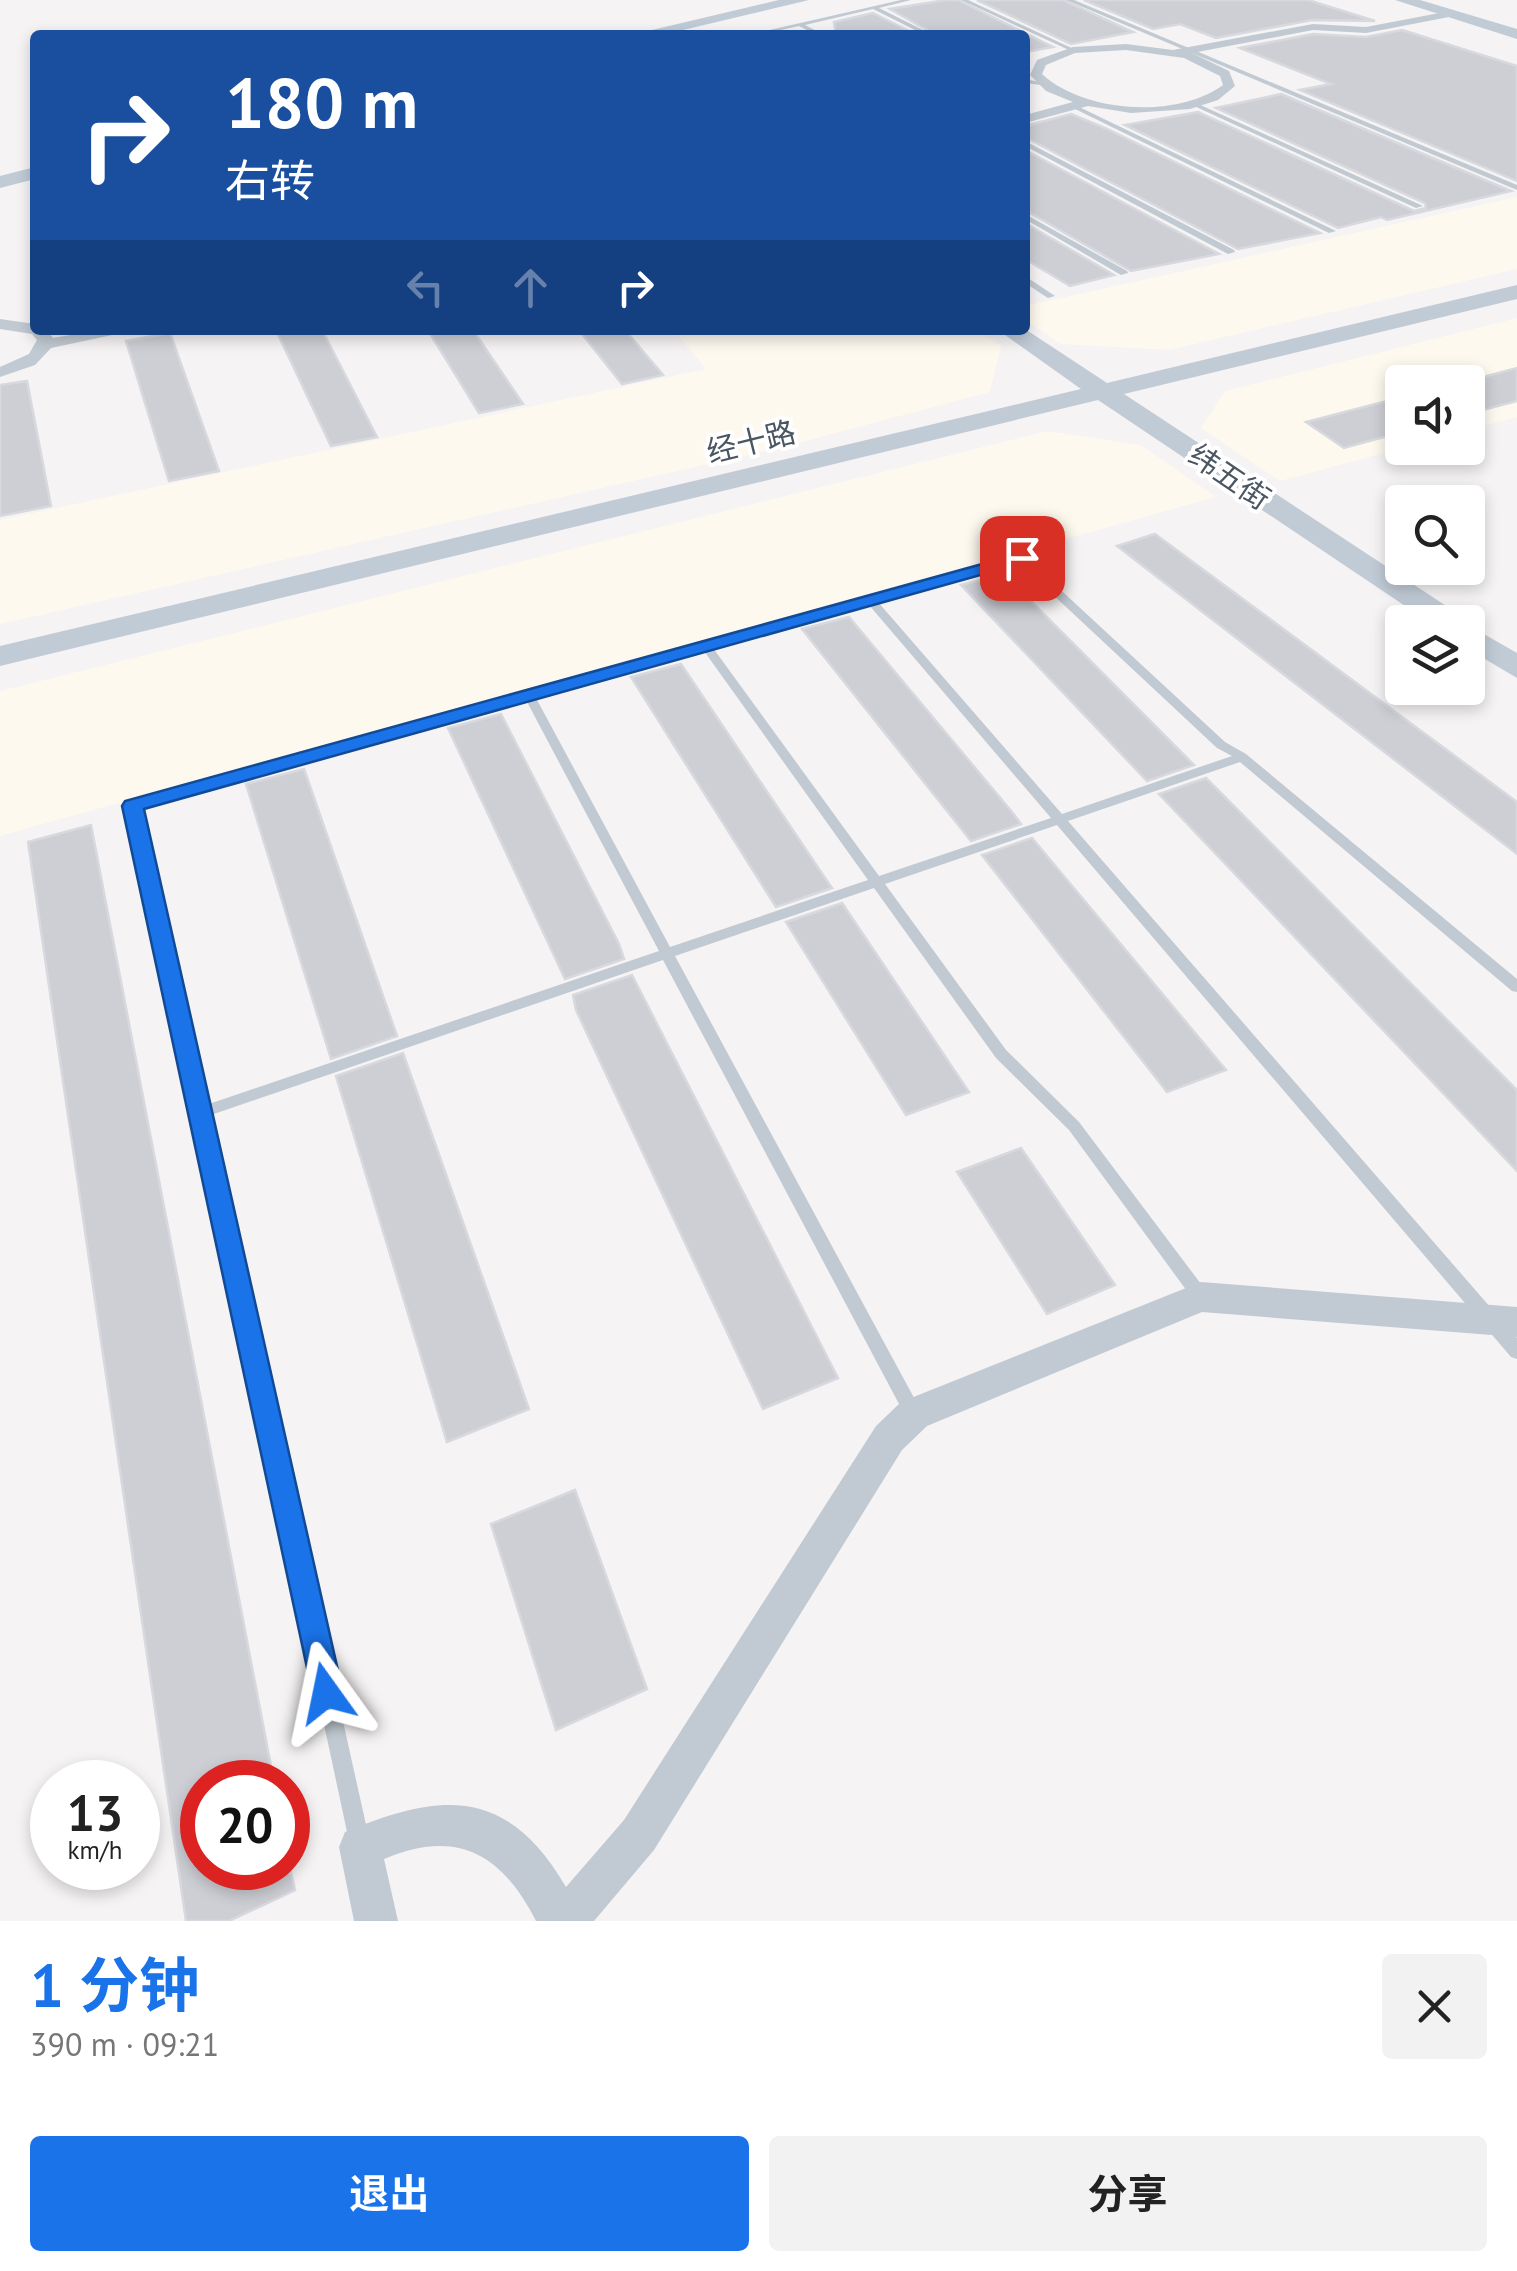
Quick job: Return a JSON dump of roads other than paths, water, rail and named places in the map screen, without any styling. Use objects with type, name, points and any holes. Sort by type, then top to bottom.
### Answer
[{"type":"main road","points":[[662,30],[801,0]]},
{"type":"main road","points":[[1403,0],[1517,34]]},
{"type":"main road","points":[[0,182],[30,175]]},
{"type":"main road","name":"经十路","points":[[0,656],[1517,292]]},
{"type":"main road","name":"纬五街","points":[[1018,335],[1424,605]]},
{"type":"main road","points":[[1485,646],[1517,668]]},
{"type":"street","points":[[1181,51],[1228,78],[1222,94],[1194,104],[1137,108],[1088,102],[1042,83],[1036,70],[1040,63],[1073,50],[1126,47],[1181,51],[1313,27],[1366,30],[1450,14]]},
{"type":"street","points":[[1030,118],[1088,102]]},
{"type":"street","points":[[0,324],[30,332]]},
{"type":"street","points":[[0,372],[30,360],[40,335]]},
{"type":"street","points":[[376,1921],[360,1848],[419,1826],[465,1826],[506,1844],[540,1878],[562,1921],[639,1835],[888,1438],[914,1414],[1201,1297],[1517,1322]]},
{"type":"lane","points":[[774,30],[908,0]]},
{"type":"lane","points":[[964,0],[1029,30]]},
{"type":"lane","points":[[1069,0],[1181,51],[1517,188]]},
{"type":"lane","points":[[874,8],[920,30]]},
{"type":"lane","points":[[800,24],[811,30]]},
{"type":"lane","points":[[1030,30],[1073,50]]},
{"type":"lane","points":[[1030,82],[1042,83]]},
{"type":"lane","points":[[1194,104],[1419,206]]},
{"type":"lane","points":[[1073,106],[1332,230]]},
{"type":"lane","points":[[1030,146],[1232,252]]},
{"type":"lane","points":[[1030,219],[1124,273]]},
{"type":"lane","points":[[1030,283],[1050,296]]},
{"type":"lane","points":[[360,1848],[133,806],[1022,558],[1221,745],[1242,757],[1517,987]]},
{"type":"lane","points":[[871,600],[1517,1352]]},
{"type":"lane","points":[[706,646],[1001,1054],[1074,1126],[1201,1297]]},
{"type":"lane","points":[[529,696],[914,1414]]},
{"type":"lane","points":[[200,1113],[1242,757]]}]
